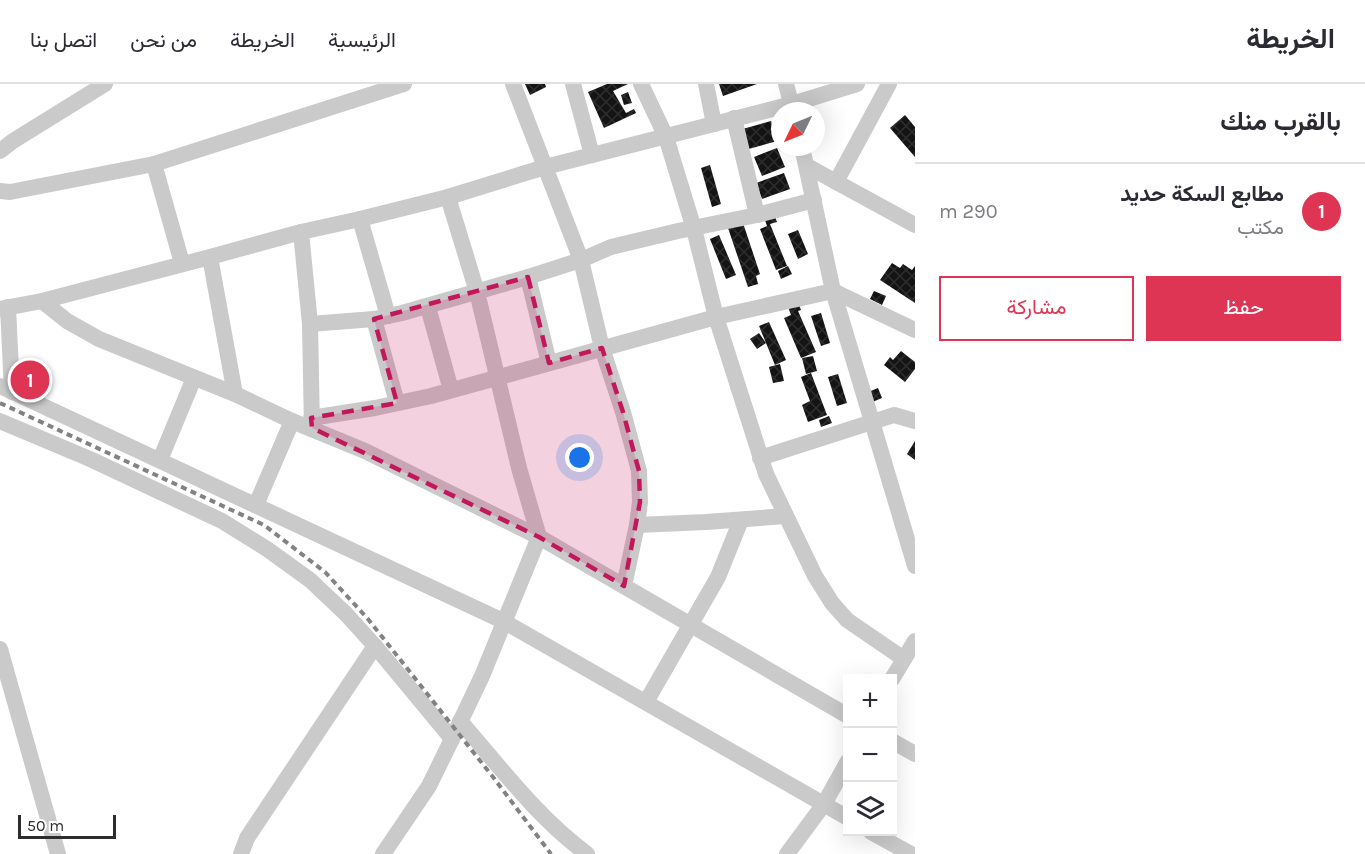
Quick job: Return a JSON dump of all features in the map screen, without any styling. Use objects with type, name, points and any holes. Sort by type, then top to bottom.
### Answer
[{"type":"street","points":[[0,151],[105,84]]},
{"type":"street","points":[[0,191],[10,192],[154,164],[404,84]]},
{"type":"street","points":[[513,84],[581,260],[602,348],[639,471],[640,502],[624,586]]},
{"type":"street","points":[[573,84],[592,155]]},
{"type":"street","points":[[641,84],[666,137],[694,229],[716,317],[760,458],[786,516],[815,576],[832,603],[847,621],[904,659]]},
{"type":"street","points":[[706,84],[714,124]]},
{"type":"street","points":[[786,84],[790,102]]},
{"type":"street","points":[[808,102],[857,84]]},
{"type":"street","points":[[836,182],[889,84]]},
{"type":"street","points":[[771,112],[735,118],[545,167],[448,197],[301,232],[42,301],[4,308],[6,389],[503,621],[843,815]]},
{"type":"street","points":[[735,118],[757,215]]},
{"type":"street","points":[[804,156],[833,291],[915,566]]},
{"type":"street","points":[[154,164],[182,263]]},
{"type":"street","points":[[807,166],[915,225]]},
{"type":"street","points":[[383,854],[429,786],[482,676],[539,537],[519,468],[477,292],[448,197]]},
{"type":"street","points":[[310,324],[381,318],[428,307],[581,260],[610,247],[757,215],[814,200]]},
{"type":"street","points":[[360,219],[397,403]]},
{"type":"street","points":[[301,232],[310,324],[312,423]]},
{"type":"street","points":[[210,258],[235,394]]},
{"type":"street","points":[[528,277],[549,363]]},
{"type":"street","points":[[42,301],[67,321],[99,339],[235,394],[292,421],[312,423],[451,390],[716,317],[833,291],[915,330]]},
{"type":"street","points":[[428,307],[451,390]]},
{"type":"street","points":[[160,460],[194,378]]},
{"type":"street","points":[[760,458],[894,415],[915,421]]},
{"type":"street","points":[[0,421],[90,459],[222,521],[267,549],[310,580],[346,614],[452,739]]},
{"type":"street","points":[[256,505],[292,421]]},
{"type":"street","points":[[312,423],[539,537],[843,713]]},
{"type":"street","points":[[637,525],[786,516]]},
{"type":"street","points":[[646,702],[718,577],[741,520]]},
{"type":"street","points":[[895,674],[915,641]]},
{"type":"street","points":[[241,854],[247,838],[375,646]]},
{"type":"street","points":[[0,649],[58,854]]},
{"type":"street","points":[[460,722],[523,796],[554,828],[587,854]]},
{"type":"street","points":[[897,744],[915,754]]},
{"type":"street","points":[[787,854],[824,804],[843,769]]},
{"type":"street","points":[[879,836],[910,854]]},
{"type":"highlighted area","points":[[528,277],[549,363],[602,348],[623,412],[639,471],[640,502],[624,586],[539,537],[312,428],[311,418],[397,403],[374,319]]},
{"type":"building","points":[[525,84],[545,84],[546,87],[530,95]]},
{"type":"building","points":[[607,84],[628,84],[613,91],[626,113],[634,109],[636,113],[604,128],[588,92]]},
{"type":"building","points":[[719,84],[757,84],[723,96]]},
{"type":"building","points":[[628,92],[632,103],[624,105],[621,95]]},
{"type":"building","points":[[905,115],[915,127],[915,157],[890,128]]},
{"type":"building","points":[[771,121],[771,143],[745,150],[739,130]]},
{"type":"building","points":[[771,150],[771,156],[780,156],[785,167],[762,176],[754,157]]},
{"type":"building","points":[[710,165],[721,204],[712,207],[701,168]]},
{"type":"building","points":[[784,173],[790,189],[762,199],[756,183]]},
{"type":"building","points":[[774,214],[777,222],[770,224],[787,266],[776,270],[760,229],[767,226],[764,217]]},
{"type":"building","points":[[743,223],[760,274],[756,276],[758,284],[748,287],[728,228]]},
{"type":"building","points":[[798,230],[808,254],[798,259],[788,234]]},
{"type":"building","points":[[719,235],[736,275],[726,279],[710,239]]},
{"type":"building","points":[[892,263],[900,268],[903,264],[912,270],[915,266],[915,303],[880,280]]},
{"type":"building","points":[[788,266],[792,274],[781,279],[778,271]]},
{"type":"building","points":[[874,291],[886,296],[882,305],[870,299]]},
{"type":"building","points":[[798,302],[801,310],[798,311],[816,352],[801,358],[784,318],[791,315],[788,307]]},
{"type":"building","points":[[821,313],[830,343],[821,346],[811,316]]},
{"type":"building","points":[[769,322],[786,360],[775,365],[759,326]]},
{"type":"building","points":[[759,333],[766,343],[757,349],[750,339]]},
{"type":"building","points":[[901,351],[915,362],[915,369],[905,382],[884,365],[890,357],[893,360]]},
{"type":"building","points":[[813,356],[817,371],[806,374],[802,358]]},
{"type":"building","points":[[780,364],[784,381],[773,383],[769,367]]},
{"type":"building","points":[[811,373],[827,415],[808,422],[802,405],[810,401],[801,377]]},
{"type":"building","points":[[838,374],[847,403],[837,406],[828,377]]},
{"type":"building","points":[[878,388],[882,398],[870,403],[866,393]]},
{"type":"building","points":[[829,416],[832,423],[821,427],[819,420]]},
{"type":"building","points":[[915,441],[915,460],[907,454]]},
{"type":"railway","points":[[0,403],[264,525],[325,572],[368,619],[551,854]]},
{"type":"place","name":"مطابع السكة حديد","points":[[30,380]]}]
